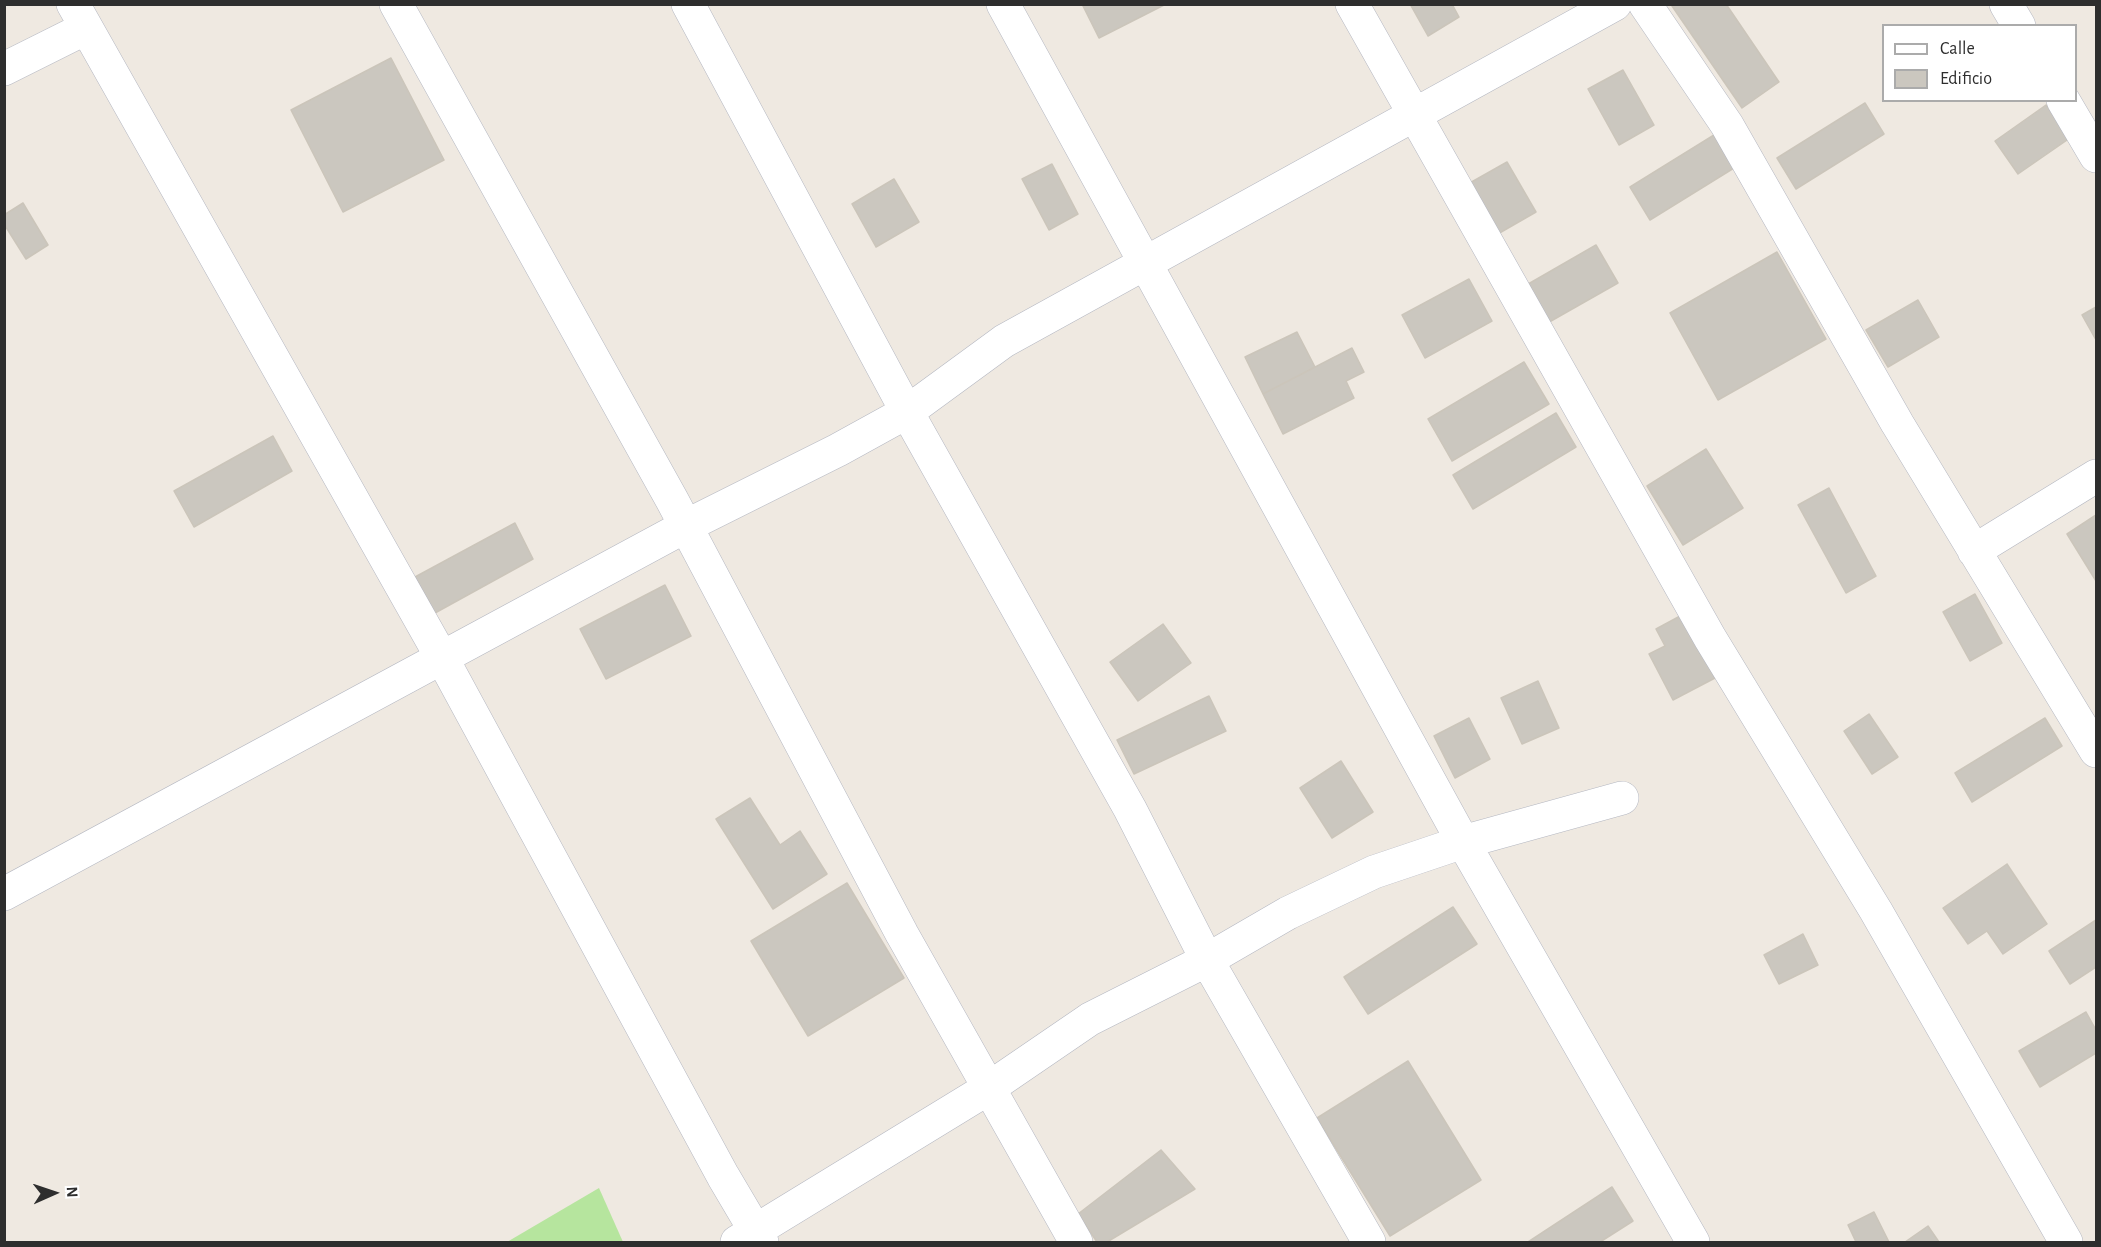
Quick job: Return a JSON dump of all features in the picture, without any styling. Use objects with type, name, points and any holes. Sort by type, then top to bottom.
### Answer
[{"type":"street","points":[[396,4],[686,526],[902,934],[1076,1242]]},
{"type":"street","points":[[688,4],[907,412],[1130,809],[1207,960],[1370,1242]]},
{"type":"street","points":[[1003,4],[1463,842],[1694,1242]]},
{"type":"street","points":[[1352,4],[1710,638],[1876,911],[2066,1242]]},
{"type":"street","points":[[4,894],[686,526],[838,450],[907,412],[1004,341],[1615,4]]},
{"type":"street","points":[[1645,4],[1727,125],[1897,423],[2097,751]]},
{"type":"street","points":[[2006,4],[2018,24]]},
{"type":"street","points":[[4,69],[80,12],[442,658],[723,1176],[752,1239],[989,1088],[1090,1019],[1207,960],[1288,913],[1374,872],[1463,842],[1622,798]]},
{"type":"street","points":[[2064,102],[2097,156]]},
{"type":"street","points":[[1974,551],[2097,476]]},
{"type":"green space","points":[[599,1188],[623,1242],[507,1242]]},
{"type":"building","points":[[1082,4],[1166,4],[1099,38]]},
{"type":"building","points":[[1410,4],[1452,4],[1459,17],[1428,36]]},
{"type":"building","points":[[1674,4],[1726,4],[1779,82],[1742,108],[1672,6]]},
{"type":"building","points":[[391,58],[444,160],[343,212],[291,110]]},
{"type":"building","points":[[1623,70],[1654,125],[1619,145],[1588,89]]},
{"type":"building","points":[[1865,103],[1884,134],[1796,189],[1777,158]]},
{"type":"building","points":[[2046,105],[2070,138],[2018,174],[1995,141]]},
{"type":"building","points":[[1714,135],[1734,168],[1650,220],[1630,187]]},
{"type":"building","points":[[1507,162],[1536,212],[1496,235],[1468,184]]},
{"type":"building","points":[[1052,164],[1078,214],[1049,230],[1022,179]]},
{"type":"building","points":[[894,179],[919,222],[876,247],[852,204]]},
{"type":"building","points":[[23,203],[48,245],[26,259],[4,224],[4,215]]},
{"type":"building","points":[[1596,245],[1618,283],[1544,325],[1523,287]]},
{"type":"building","points":[[1777,252],[1826,339],[1718,400],[1670,313]]},
{"type":"building","points":[[1469,279],[1492,321],[1425,358],[1402,315]]},
{"type":"building","points":[[1918,300],[1939,337],[1888,367],[1866,330]]},
{"type":"building","points":[[2096,307],[2096,340],[2082,315]]},
{"type":"building","points":[[1297,332],[1315,367],[1263,394],[1245,357]]},
{"type":"building","points":[[1352,348],[1364,372],[1346,381],[1354,398],[1283,434],[1263,394]]},
{"type":"building","points":[[1524,362],[1549,404],[1452,461],[1428,419]]},
{"type":"building","points":[[1556,413],[1576,447],[1473,509],[1453,475]]},
{"type":"building","points":[[273,436],[292,471],[194,527],[174,491]]},
{"type":"building","points":[[1706,449],[1743,508],[1683,545],[1647,486]]},
{"type":"building","points":[[1829,488],[1876,576],[1846,593],[1798,505]]},
{"type":"building","points":[[2096,515],[2096,581],[2067,534]]},
{"type":"building","points":[[515,523],[533,559],[435,613],[415,577]]},
{"type":"building","points":[[665,585],[691,636],[606,679],[580,629]]},
{"type":"building","points":[[1975,594],[2002,643],[1970,661],[1943,612]]},
{"type":"building","points":[[1682,615],[1715,678],[1673,700],[1649,654],[1665,646],[1656,629]]},
{"type":"building","points":[[1163,624],[1191,663],[1138,701],[1110,662]]},
{"type":"building","points":[[1538,681],[1559,728],[1522,744],[1501,698]]},
{"type":"building","points":[[1209,696],[1226,731],[1134,774],[1117,740]]},
{"type":"building","points":[[1869,714],[1898,757],[1872,774],[1844,731]]},
{"type":"building","points":[[1469,718],[1490,759],[1455,778],[1434,736]]},
{"type":"building","points":[[2045,718],[2062,746],[1972,802],[1955,773]]},
{"type":"building","points":[[1341,761],[1373,812],[1332,838],[1300,788]]},
{"type":"building","points":[[750,798],[780,845],[800,831],[827,874],[773,909],[716,819]]},
{"type":"building","points":[[2007,864],[2047,924],[2003,954],[1987,931],[1968,944],[1943,908]]},
{"type":"building","points":[[847,883],[904,978],[808,1036],[751,941]]},
{"type":"building","points":[[1453,907],[1477,944],[1368,1014],[1344,977]]},
{"type":"building","points":[[2096,920],[2096,967],[2070,984],[2049,951]]},
{"type":"building","points":[[1803,934],[1818,965],[1779,984],[1764,955]]},
{"type":"building","points":[[2086,1012],[2096,1030],[2096,1053],[2040,1087],[2019,1051]]},
{"type":"building","points":[[1408,1061],[1481,1180],[1390,1236],[1317,1118]]},
{"type":"building","points":[[1161,1150],[1195,1189],[1107,1242],[1097,1242],[1078,1214]]},
{"type":"building","points":[[1612,1187],[1633,1221],[1600,1242],[1528,1242]]},
{"type":"building","points":[[1874,1212],[1889,1242],[1856,1242],[1848,1225]]},
{"type":"building","points":[[1928,1226],[1939,1242],[1905,1242]]}]
